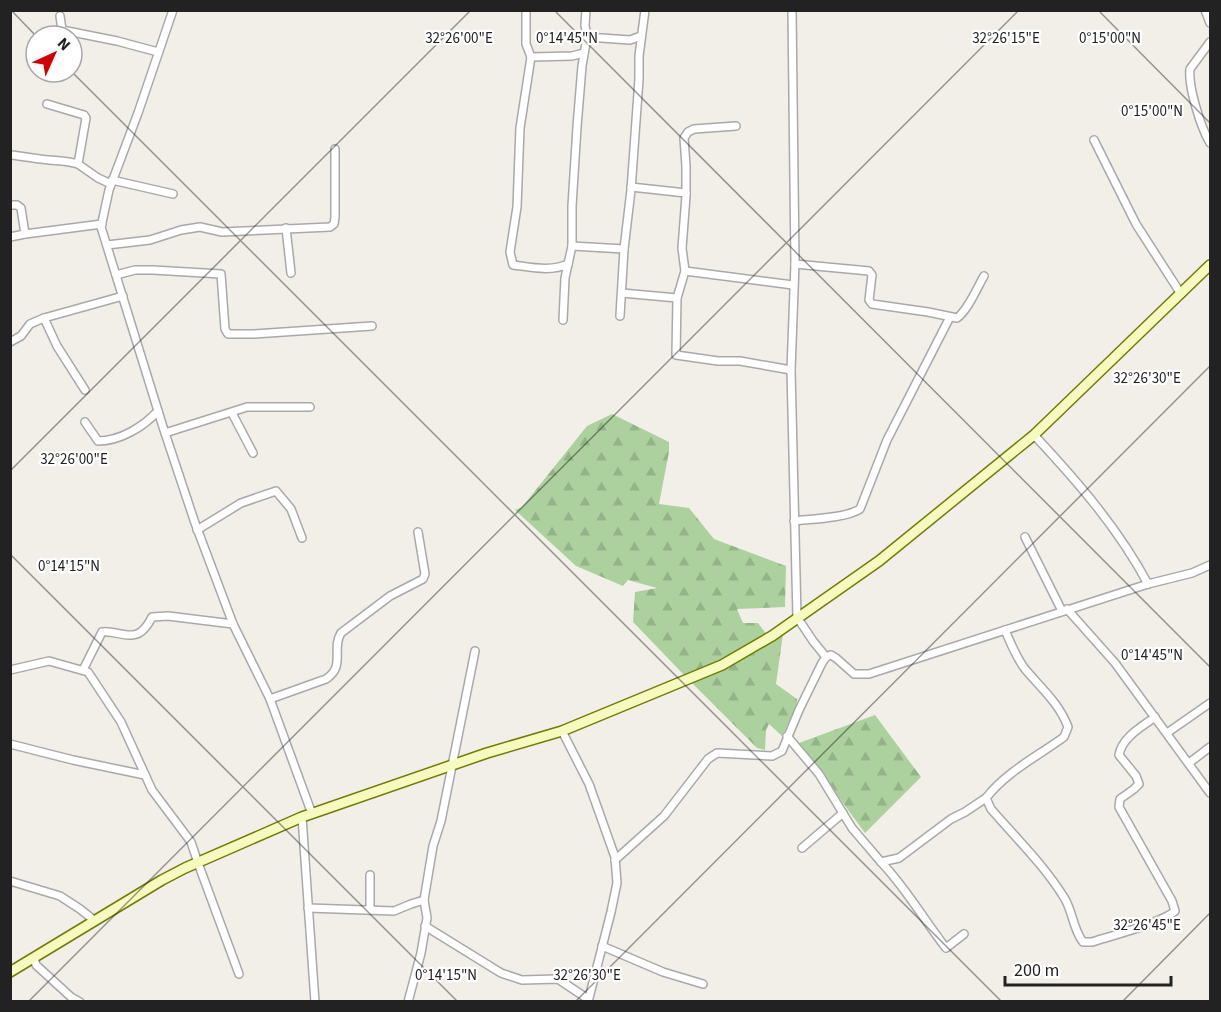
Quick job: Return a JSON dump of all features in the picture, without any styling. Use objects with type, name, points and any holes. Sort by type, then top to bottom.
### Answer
[{"type":"street","points":[[172,10],[138,113],[112,182],[101,227],[197,530],[233,624],[270,699],[312,814]]},
{"type":"street","points":[[526,10],[526,44],[531,57],[520,128],[517,207],[510,252],[513,265],[538,268],[562,267],[568,264]]},
{"type":"street","points":[[563,320],[565,278],[572,246],[576,138],[582,66],[587,37],[586,10]]},
{"type":"street","points":[[620,316],[641,36],[645,10]]},
{"type":"street","points":[[792,10],[795,264],[790,370],[797,617],[826,657]]},
{"type":"street","points":[[1205,10],[1210,23]]},
{"type":"street","points":[[60,16],[62,30],[158,52]]},
{"type":"street","points":[[587,37],[630,40],[641,36]]},
{"type":"street","points":[[1210,42],[1190,69],[1189,75],[1204,134],[1210,143]]},
{"type":"street","points":[[531,57],[572,56],[584,53]]},
{"type":"street","points":[[47,104],[80,113],[86,118],[78,164]]},
{"type":"street","points":[[736,126],[694,129],[684,138],[686,193],[682,248],[685,271],[677,298],[676,355],[718,361],[740,361],[790,370]]},
{"type":"street","points":[[1094,140],[1136,224],[1180,294]]},
{"type":"street","points":[[107,245],[150,240],[181,230],[200,227],[222,232],[330,228],[334,224],[335,149]]},
{"type":"street","points":[[10,155],[67,161],[78,164],[98,178],[173,194]]},
{"type":"street","points":[[631,187],[686,193]]},
{"type":"street","points":[[10,205],[17,205],[21,208],[25,234]]},
{"type":"street","points":[[10,237],[102,224]]},
{"type":"street","points":[[286,228],[291,273]]},
{"type":"street","points":[[572,246],[624,249]]},
{"type":"street","points":[[795,264],[869,271],[872,275],[869,300],[872,304],[957,318],[984,276]]},
{"type":"street","points":[[10,972],[162,880],[302,817],[486,753],[562,731],[722,665],[772,636],[879,561],[1034,435],[1210,265]]},
{"type":"street","points":[[116,275],[135,270],[221,274],[225,329],[228,334],[372,326]]},
{"type":"street","points":[[685,271],[793,285]]},
{"type":"street","points":[[622,293],[677,298]]},
{"type":"street","points":[[10,342],[21,336],[30,324],[44,318],[123,296]]},
{"type":"street","points":[[794,521],[842,515],[860,509],[887,440],[950,317]]},
{"type":"street","points":[[44,318],[57,346],[85,390]]},
{"type":"street","points":[[165,433],[248,407],[310,407]]},
{"type":"street","points":[[85,422],[98,441],[105,441],[127,434],[150,420],[158,411]]},
{"type":"street","points":[[232,413],[253,453]]},
{"type":"street","points":[[1034,435],[1063,466],[1114,529],[1148,584]]},
{"type":"street","points":[[197,530],[241,503],[276,491],[291,509],[302,538]]},
{"type":"street","points":[[270,699],[334,674],[337,664],[337,640],[341,633],[390,596],[423,579],[425,574],[418,532]]},
{"type":"street","points":[[1025,537],[1065,610],[1115,663],[1210,793]]},
{"type":"street","points":[[615,860],[664,816],[708,759],[717,753],[772,756],[782,751],[787,736],[826,657],[831,655],[836,658],[854,674],[869,674],[1148,584],[1192,573],[1210,565]]},
{"type":"street","points":[[82,670],[102,632],[110,631],[130,636],[143,632],[152,617],[168,616],[233,624]]},
{"type":"street","points":[[881,862],[899,858],[951,819],[986,798],[993,788],[1005,778],[1064,737],[1068,727],[1057,704],[1025,669],[1005,630]]},
{"type":"street","points":[[408,1002],[421,953],[427,918],[424,900],[433,846],[441,821],[475,651]]},
{"type":"street","points":[[10,670],[49,661],[88,672],[121,722],[152,790],[190,842],[239,974]]},
{"type":"street","points":[[1167,733],[1210,702]]},
{"type":"street","points":[[986,798],[991,809],[1046,873],[1066,902],[1078,936],[1083,942],[1092,942],[1170,916],[1175,911],[1172,901],[1119,807],[1120,799],[1139,784],[1136,776],[1119,755],[1120,748],[1125,740],[1155,717]]},
{"type":"street","points":[[425,926],[501,973],[522,980],[558,979],[588,1000],[617,883],[615,860],[589,784],[562,731]]},
{"type":"street","points":[[787,736],[819,774],[852,828],[892,873],[946,948],[964,934]]},
{"type":"street","points":[[10,744],[145,775]]},
{"type":"street","points":[[1189,763],[1210,747]]},
{"type":"street","points":[[802,848],[843,813]]},
{"type":"street","points":[[302,817],[315,1002]]},
{"type":"street","points":[[369,875],[370,910]]},
{"type":"street","points":[[10,881],[60,896],[95,921]]},
{"type":"street","points":[[308,908],[394,911],[424,900]]},
{"type":"street","points":[[602,946],[663,972],[704,984]]},
{"type":"street","points":[[34,958],[36,965],[70,999],[80,1002]]},
{"type":"green space","points":[[612,414],[669,442],[659,504],[689,508],[714,539],[786,566],[785,607],[737,609],[743,623],[758,623],[767,635],[686,677],[633,622],[635,592],[657,588],[628,580],[623,586],[576,566],[515,510],[522,507],[587,426]]},
{"type":"green space","points":[[783,634],[776,684],[797,699],[797,706],[782,736],[769,724],[766,730],[765,750],[757,748],[692,683]]},
{"type":"green space","points":[[875,715],[921,777],[865,833],[799,743]]}]
